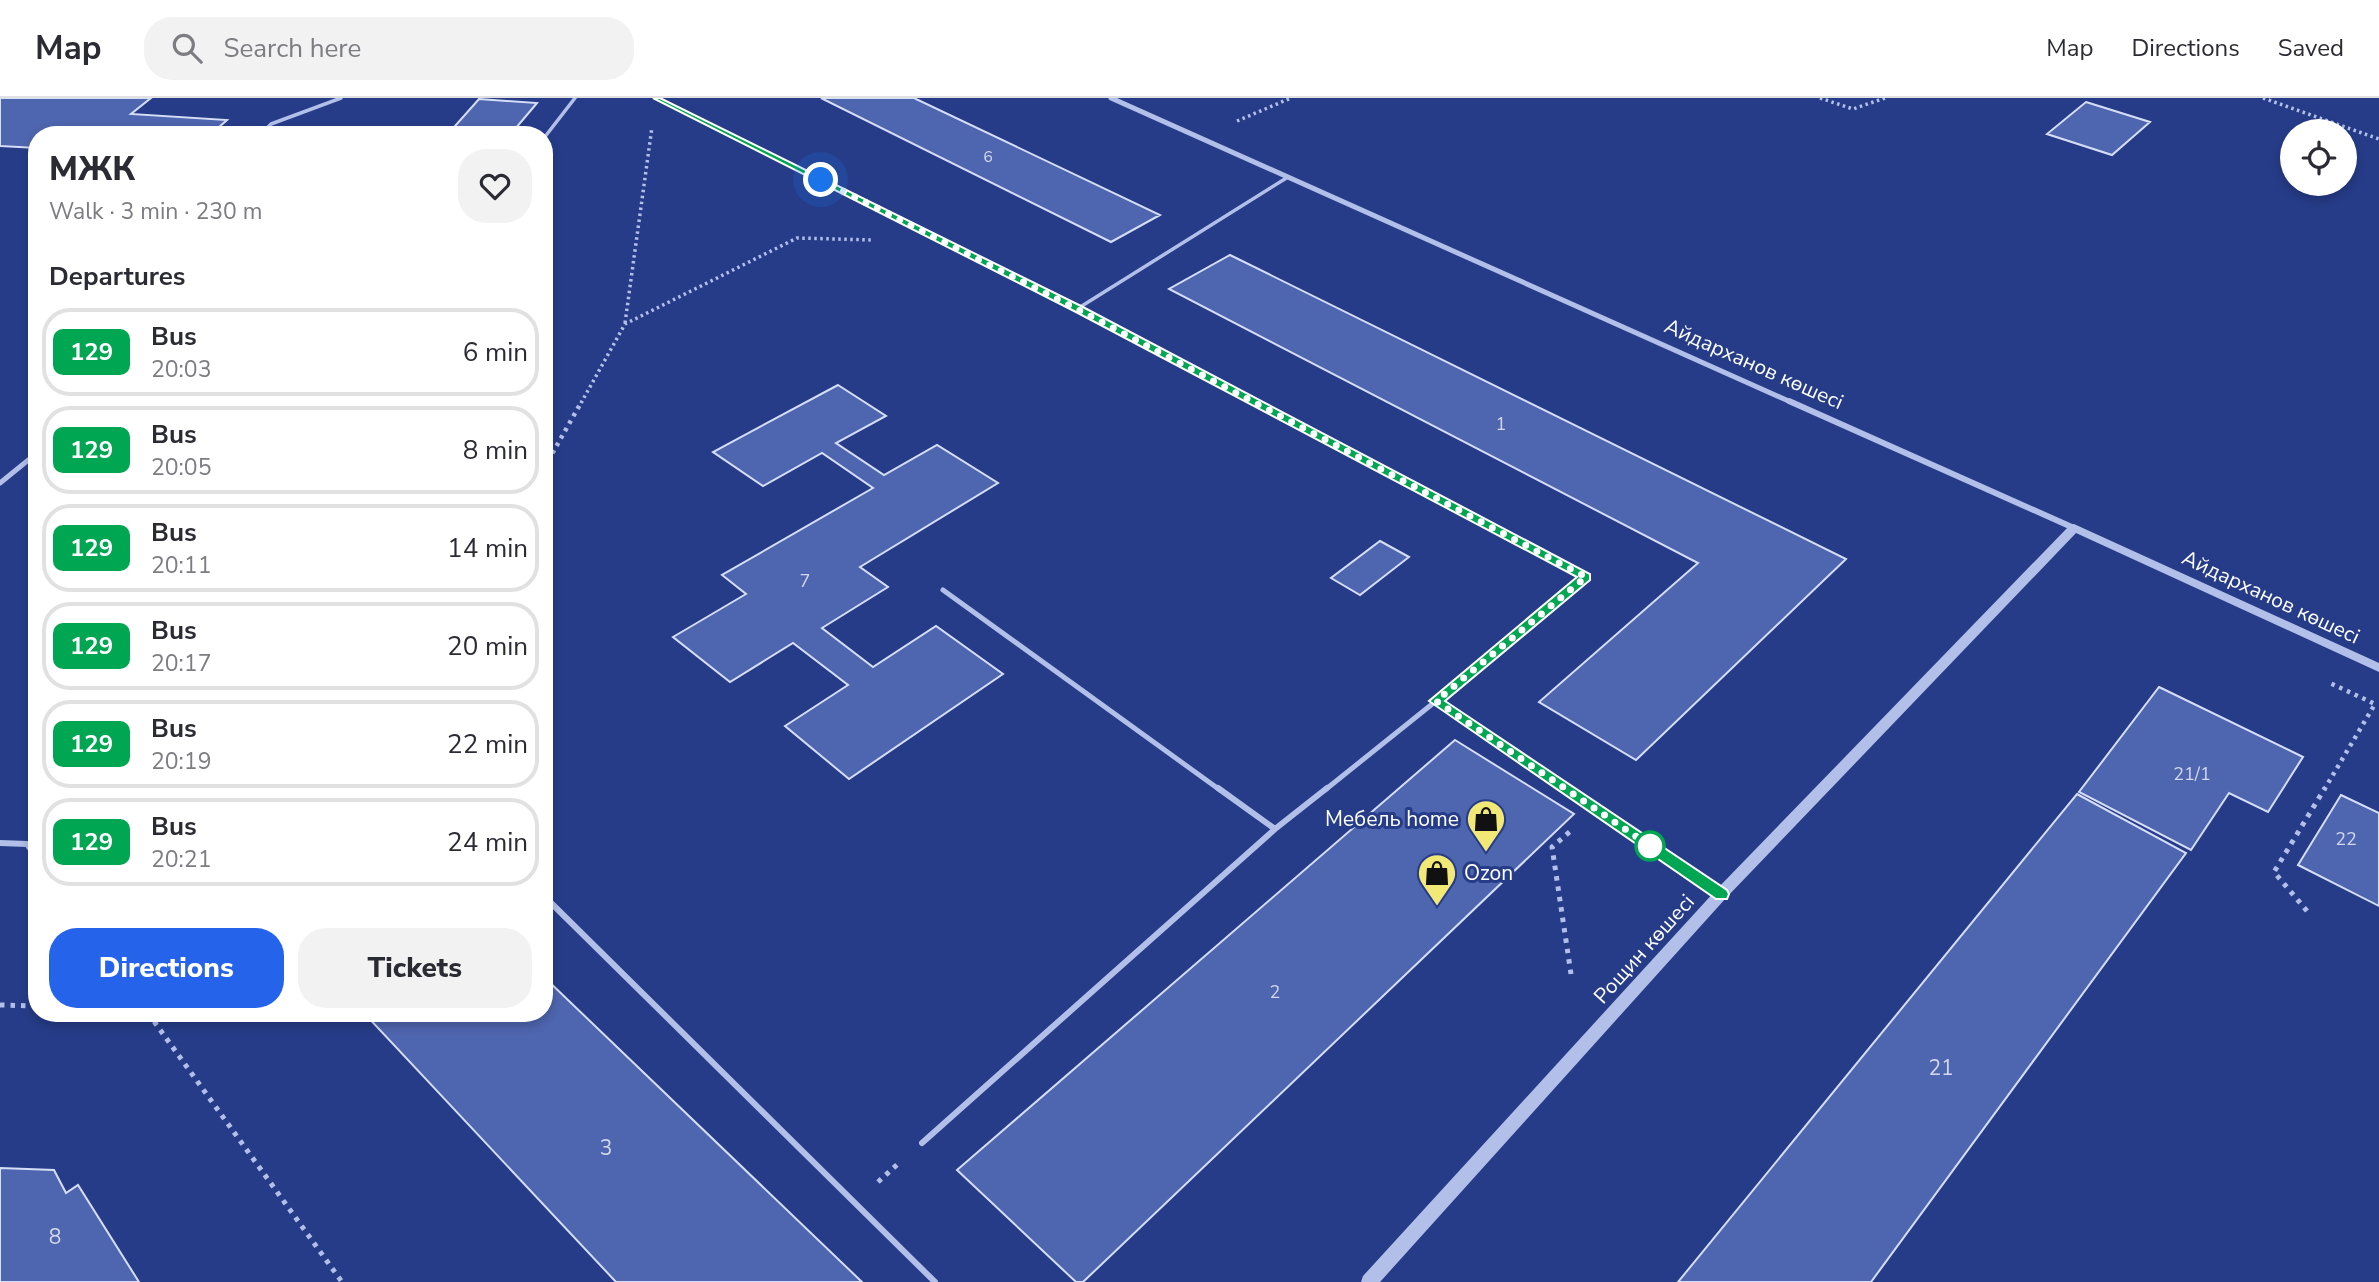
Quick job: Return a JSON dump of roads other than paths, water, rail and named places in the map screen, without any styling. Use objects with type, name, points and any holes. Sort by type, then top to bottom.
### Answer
[{"type":"street","name":"Айдарханов көшесі","points":[[1111,98],[2074,528],[2379,668]]},
{"type":"street","name":"Рощин көшесі","points":[[1369,1282],[1721,894],[2074,528]]},
{"type":"lane","points":[[269,126],[341,98]]},
{"type":"lane","points":[[553,126],[575,98]]},
{"type":"lane","points":[[657,98],[1077,309],[1586,577],[1275,829],[922,1143]]},
{"type":"lane","points":[[1077,309],[1288,177]]},
{"type":"lane","points":[[0,483],[28,460]]},
{"type":"lane","points":[[943,590],[1275,829]]},
{"type":"lane","points":[[1436,701],[1721,894]]},
{"type":"lane","points":[[0,843],[28,845]]},
{"type":"lane","points":[[553,905],[935,1282]]},
{"type":"place","name":"Мебель home","points":[[1486,853]]},
{"type":"place","name":"Ozon","points":[[1437,907]]}]
